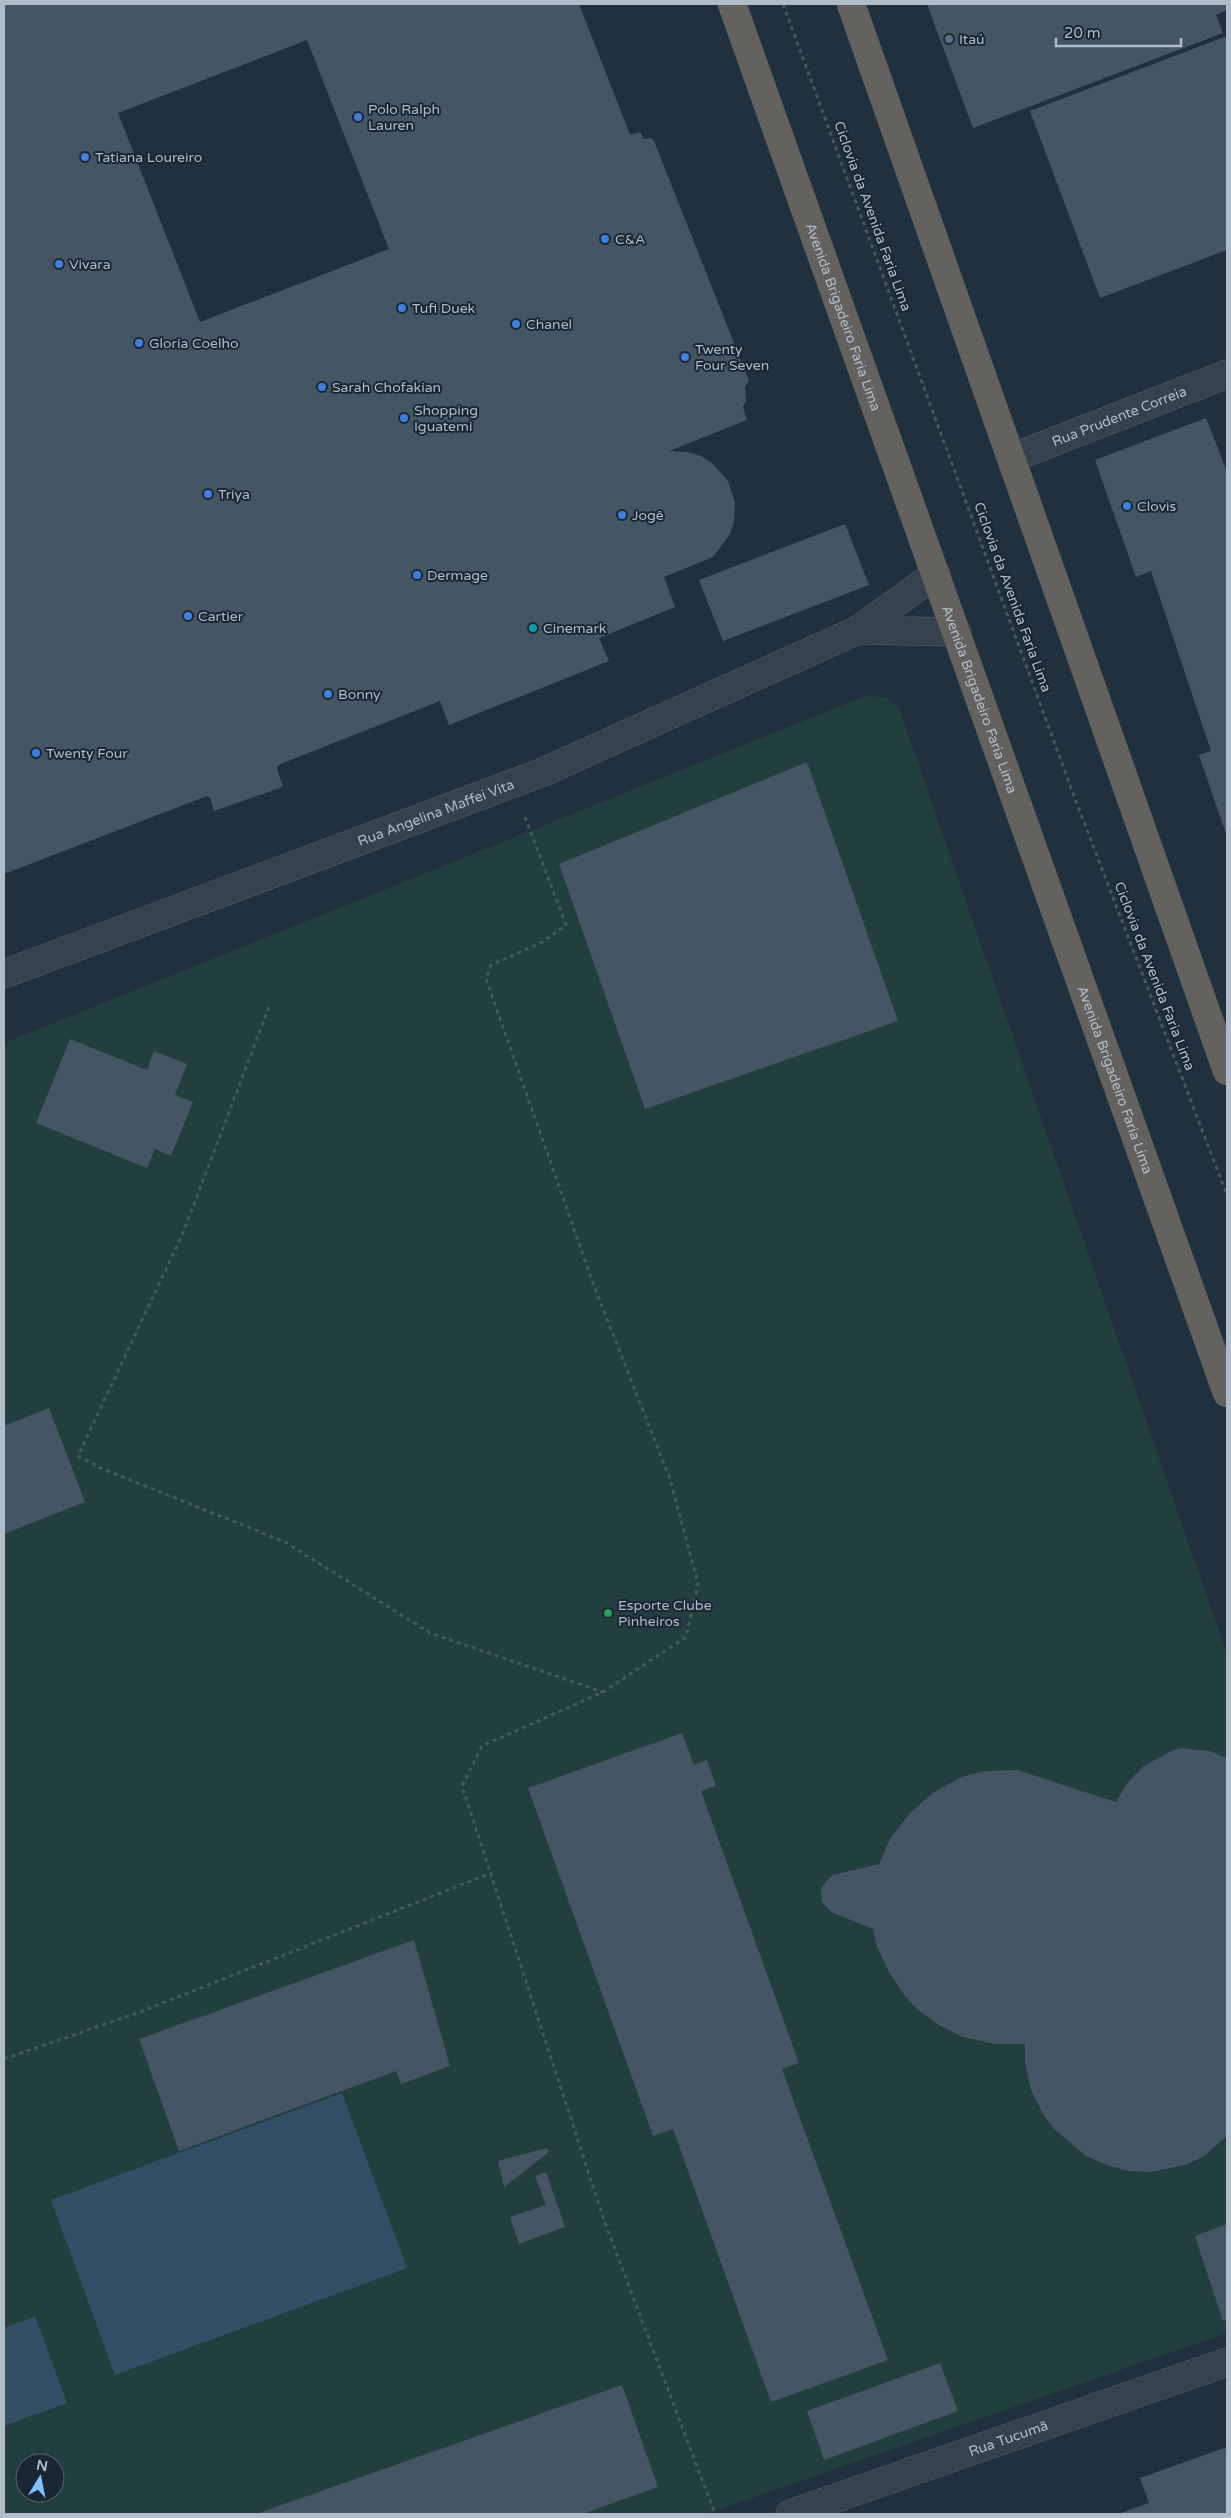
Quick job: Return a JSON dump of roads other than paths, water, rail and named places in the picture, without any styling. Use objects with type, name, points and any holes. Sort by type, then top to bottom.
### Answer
[{"type":"highway","name":"Avenida Brigadeiro Faria Lima","points":[[732,4],[1227,1393]]},
{"type":"highway","points":[[851,4],[1227,1071]]},
{"type":"street","name":"Rua Prudente Correia","points":[[1012,458],[1227,374]]},
{"type":"street","name":"Rua Angelina Maffei Vita","points":[[4,974],[541,773],[858,630],[936,574]]},
{"type":"street","name":"Rua Angelina Maffei Vita","points":[[858,630],[957,632]]},
{"type":"street","name":"Rua Tucumã","points":[[790,2514],[1227,2362]]},
{"type":"water","points":[[342,2093],[407,2268],[115,2375],[51,2200]]},
{"type":"water","points":[[35,2316],[67,2403],[4,2426],[4,2328]]},
{"type":"place","name":"Itaú","points":[[949,39]]},
{"type":"place","name":"Polo Ralph Lauren","points":[[358,117]]},
{"type":"place","name":"Tatiana Loureiro","points":[[85,157]]},
{"type":"place","name":"C&A","points":[[605,239]]},
{"type":"place","name":"Vivara","points":[[59,264]]},
{"type":"place","name":"Tufi Duek","points":[[402,308]]},
{"type":"place","name":"Chanel","points":[[516,324]]},
{"type":"place","name":"Gloria Coelho","points":[[139,343]]},
{"type":"place","name":"Twenty Four Seven","points":[[685,357]]},
{"type":"place","name":"Sarah Chofakian","points":[[322,387]]},
{"type":"place","name":"Shopping Iguatemi","points":[[404,418]]},
{"type":"place","name":"Triya","points":[[208,494]]},
{"type":"place","name":"Clovis","points":[[1127,506]]},
{"type":"place","name":"Jogê","points":[[622,515]]},
{"type":"place","name":"Dermage","points":[[417,575]]},
{"type":"place","name":"Cartier","points":[[188,616]]},
{"type":"place","name":"Cinemark","points":[[533,628]]},
{"type":"place","name":"Bonny","points":[[328,694]]},
{"type":"place","name":"Twenty Four","points":[[36,753]]},
{"type":"place","name":"Esporte Clube Pinheiros","points":[[608,1613]]}]
